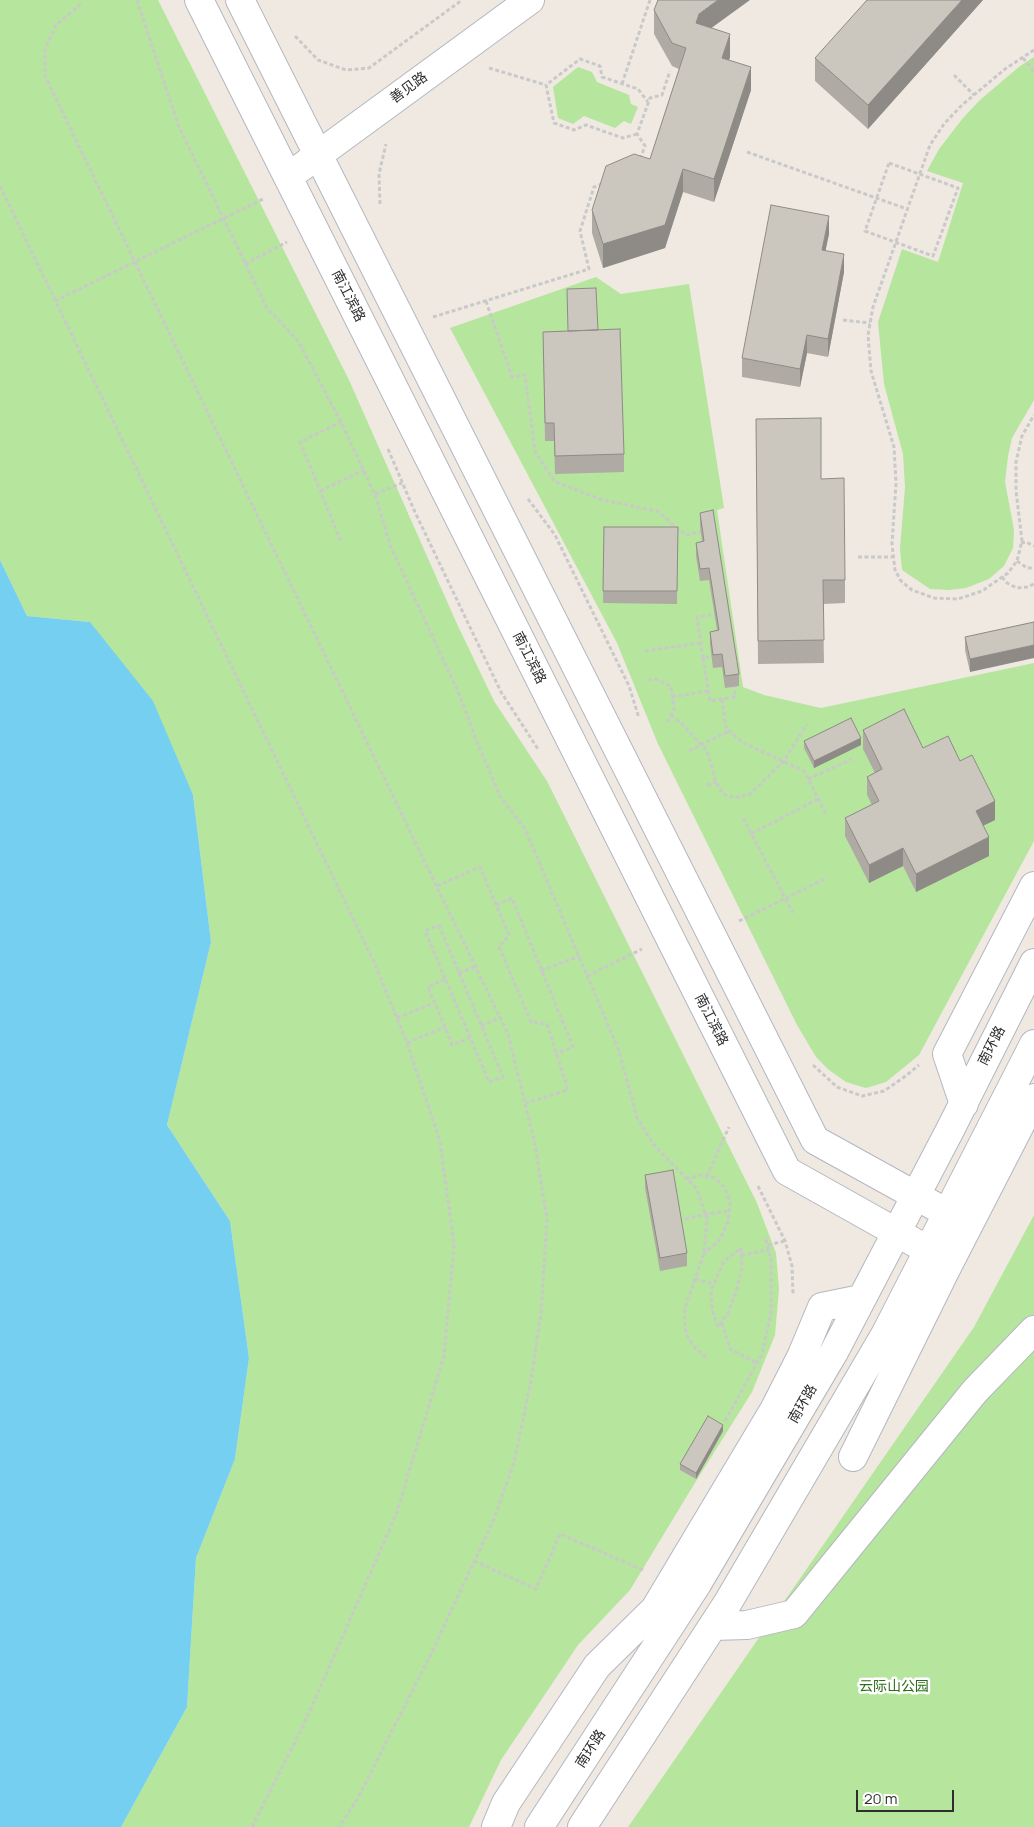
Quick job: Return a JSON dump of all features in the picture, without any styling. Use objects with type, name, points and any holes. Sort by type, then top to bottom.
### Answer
[{"type":"main road","name":"南江滨路","points":[[199,0],[787,1171],[928,1250]]},
{"type":"main road","points":[[240,0],[815,1140],[947,1213]]},
{"type":"main road","name":"善见路","points":[[314,148],[500,0]]},
{"type":"main road","name":"善见路","points":[[284,170],[530,0]]},
{"type":"main road","points":[[964,1104],[947,1054],[1034,886]]},
{"type":"main road","name":"南环路","points":[[540,1827],[697,1584],[834,1352],[964,1104],[1034,963]]},
{"type":"main road","points":[[582,1827],[713,1626],[886,1333],[1034,1044]]},
{"type":"main road","points":[[853,1457],[946,1268],[1034,1098]]},
{"type":"main road","points":[[496,1827],[506,1803],[597,1666],[655,1609],[774,1410],[802,1355],[822,1307],[861,1299]]},
{"type":"main road","points":[[713,1626],[747,1625],[794,1614],[975,1391],[1034,1330]]},
{"type":"path","points":[[137,0],[179,127],[245,264],[267,308],[298,341],[342,422],[375,494],[390,545],[460,694],[477,742],[500,796],[524,829],[619,1051],[637,1118],[654,1145],[697,1190],[708,1219],[704,1253],[684,1311],[686,1334],[695,1348],[708,1359]]},
{"type":"path","points":[[291,30],[295,37],[318,60],[346,70],[369,68],[462,0]]},
{"type":"path","points":[[622,84],[650,0]]},
{"type":"path","points":[[81,4],[56,25],[45,50],[45,76],[501,1017],[508,1034],[526,1103],[535,1144],[547,1219],[541,1313],[531,1381],[514,1463],[493,1521],[433,1650],[358,1798],[339,1827]]},
{"type":"path","points":[[1034,50],[1005,68],[974,95],[944,124],[930,145],[873,307],[868,336],[871,371],[894,447],[896,483],[892,544],[893,557],[895,570],[901,581],[912,590],[934,598],[958,599],[982,592],[1008,573],[1017,561],[1021,542],[1016,491],[1016,462],[1022,436],[1034,415]]},
{"type":"path","points":[[1023,58],[1034,72]]},
{"type":"path","points":[[546,85],[580,59],[600,66],[602,77],[638,89],[648,102]]},
{"type":"path","points":[[481,66],[546,85]]},
{"type":"path","points":[[637,134],[650,98],[662,95],[670,71]]},
{"type":"path","points":[[954,75],[974,95]]},
{"type":"path","points":[[546,85],[554,123],[574,130],[586,125],[623,138],[637,134]]},
{"type":"path","points":[[637,134],[645,146],[640,161]]},
{"type":"path","points":[[381,210],[379,203],[379,174],[387,140]]},
{"type":"path","points":[[747,152],[907,209]]},
{"type":"path","points":[[889,163],[920,174],[958,188],[932,256],[864,231],[889,163]]},
{"type":"path","points":[[435,326],[431,317],[588,269],[580,231],[594,187],[611,179]]},
{"type":"path","points":[[0,186],[374,962],[407,1043],[440,1141],[454,1245],[444,1356],[396,1515],[304,1724],[252,1827]]},
{"type":"path","points":[[261,189],[270,207]]},
{"type":"path","points":[[55,301],[265,198]]},
{"type":"path","points":[[283,233],[292,250]]},
{"type":"path","points":[[245,264],[288,242]]},
{"type":"path","points":[[486,300],[512,377],[525,375],[535,450],[554,482],[602,500],[657,510],[686,535],[708,530]]},
{"type":"path","points":[[844,320],[870,324]]},
{"type":"path","points":[[341,541],[300,442],[342,422]]},
{"type":"path","points":[[387,448],[501,692],[539,750]]},
{"type":"path","points":[[320,491],[364,470]]},
{"type":"path","points":[[375,494],[402,483]]},
{"type":"path","points":[[523,492],[555,535],[629,686],[640,722]]},
{"type":"path","points":[[1021,542],[1034,546]]},
{"type":"path","points":[[858,557],[893,557]]},
{"type":"path","points":[[1017,561],[1027,568],[1034,568]]},
{"type":"path","points":[[1002,577],[1007,583],[1017,588],[1034,584]]},
{"type":"path","points":[[722,613],[697,617],[710,701],[736,697],[733,679]]},
{"type":"path","points":[[645,651],[701,643]]},
{"type":"path","points":[[703,658],[720,656]]},
{"type":"path","points":[[648,680],[656,679],[671,686],[674,709],[667,723]]},
{"type":"path","points":[[672,697],[708,691]]},
{"type":"path","points":[[722,699],[726,728],[742,742],[804,771],[826,814]]},
{"type":"path","points":[[671,714],[707,751],[716,782],[723,794],[735,798],[750,794],[784,762],[807,724]]},
{"type":"path","points":[[689,751],[729,731]]},
{"type":"path","points":[[808,779],[852,759]]},
{"type":"path","points":[[707,785],[716,782]]},
{"type":"path","points":[[751,834],[818,799]]},
{"type":"path","points":[[743,818],[793,913]]},
{"type":"path","points":[[437,886],[480,868],[508,935],[499,947],[531,1022],[547,1024],[568,1090],[526,1103]]},
{"type":"path","points":[[736,922],[827,878]]},
{"type":"path","points":[[496,905],[512,898],[573,1048],[556,1054]]},
{"type":"path","points":[[438,925],[459,973],[503,1076],[489,1082],[425,931],[438,925]]},
{"type":"path","points":[[587,976],[642,949],[646,958]]},
{"type":"path","points":[[541,971],[579,956]]},
{"type":"path","points":[[459,973],[476,966]]},
{"type":"path","points":[[445,979],[428,987],[434,1003],[452,1045],[470,1038]]},
{"type":"path","points":[[397,1018],[434,1003]]},
{"type":"path","points":[[481,1026],[501,1017]]},
{"type":"path","points":[[407,1043],[445,1028]]},
{"type":"path","points":[[811,1063],[837,1087],[862,1096],[884,1091],[921,1063]]},
{"type":"path","points":[[725,1118],[734,1136]]},
{"type":"path","points":[[707,1176],[729,1127]]},
{"type":"path","points":[[686,1179],[701,1175],[715,1178],[726,1188],[730,1202],[728,1222],[719,1241],[704,1253]]},
{"type":"path","points":[[755,1180],[784,1240],[792,1266],[793,1298]]},
{"type":"path","points":[[685,1219],[729,1211]]},
{"type":"path","points":[[725,1421],[762,1354],[771,1313],[771,1260],[765,1236]]},
{"type":"path","points":[[768,1245],[784,1240]]},
{"type":"path","points":[[741,1248],[742,1255],[742,1268],[736,1292],[728,1314],[718,1327],[712,1310],[711,1291],[724,1261],[741,1248]]},
{"type":"path","points":[[742,1255],[769,1250]]},
{"type":"path","points":[[694,1279],[714,1284]]},
{"type":"path","points":[[722,1322],[730,1349],[757,1363]]},
{"type":"path","points":[[474,1562],[536,1589],[560,1534],[646,1572]]},
{"type":"green space","points":[[0,0],[158,0],[349,380],[457,624],[494,701],[547,781],[757,1203],[776,1253],[779,1289],[775,1335],[752,1392],[630,1590],[578,1645],[501,1760],[469,1827],[121,1827],[187,1707],[196,1558],[235,1459],[249,1358],[230,1221],[167,1125],[211,942],[193,795],[90,622],[27,616],[0,560]]},
{"type":"green space","points":[[1034,57],[1034,400],[1012,438],[1008,456],[1005,482],[1014,530],[1013,548],[1004,566],[989,579],[966,588],[949,590],[930,589],[902,570],[900,549],[905,487],[903,454],[884,384],[878,322],[902,249],[938,262],[963,183],[927,171],[939,149],[980,100],[1020,66]]},
{"type":"green space","points":[[578,67],[592,72],[597,82],[629,95],[631,104],[638,107],[631,124],[624,121],[615,128],[584,116],[573,124],[558,118],[553,87]]},
{"type":"green space","points":[[596,277],[621,294],[689,284],[724,508],[717,510],[743,687],[764,695],[821,708],[1034,663],[1034,841],[919,1055],[886,1082],[866,1088],[846,1082],[829,1070],[816,1057],[797,1025],[658,744],[617,643],[450,328]]},
{"type":"green space","name":"云际山公园","points":[[1034,1215],[1034,1827],[628,1827],[974,1327]]},
{"type":"water","points":[[0,560],[27,616],[90,622],[153,701],[193,795],[211,942],[167,1125],[230,1221],[249,1358],[235,1459],[196,1558],[187,1707],[121,1827],[0,1827]]},
{"type":"building","points":[[658,0],[718,0],[699,14],[696,23],[730,34],[722,58],[751,67],[714,179],[683,169],[665,225],[603,244],[592,210],[606,166],[634,154],[650,159],[686,48],[672,43],[654,10]]},
{"type":"building","points":[[867,0],[962,0],[868,105],[815,58]]},
{"type":"building","points":[[771,205],[829,216],[822,250],[844,254],[828,339],[807,335],[800,369],[742,358]]},
{"type":"building","points":[[596,288],[598,330],[568,331],[567,289]]},
{"type":"building","points":[[620,329],[624,454],[555,456],[554,423],[545,423],[543,332]]},
{"type":"building","points":[[821,418],[821,479],[844,478],[845,580],[823,580],[824,640],[758,641],[756,419]]},
{"type":"building","points":[[713,510],[739,674],[725,676],[722,654],[713,655],[710,632],[719,630],[709,568],[700,569],[696,543],[704,541],[700,513]]},
{"type":"building","points":[[604,527],[678,527],[677,591],[603,591]]},
{"type":"building","points":[[1034,622],[1034,645],[970,659],[965,637]]},
{"type":"building","points":[[904,709],[923,748],[948,736],[960,761],[972,755],[995,801],[976,811],[989,837],[916,874],[903,848],[869,865],[845,818],[879,801],[867,777],[882,769],[863,730]]},
{"type":"building","points":[[851,718],[861,738],[814,761],[804,741]]},
{"type":"building","points":[[673,1170],[687,1253],[660,1258],[645,1175]]},
{"type":"building","points":[[708,1416],[723,1425],[696,1473],[680,1464]]}]
